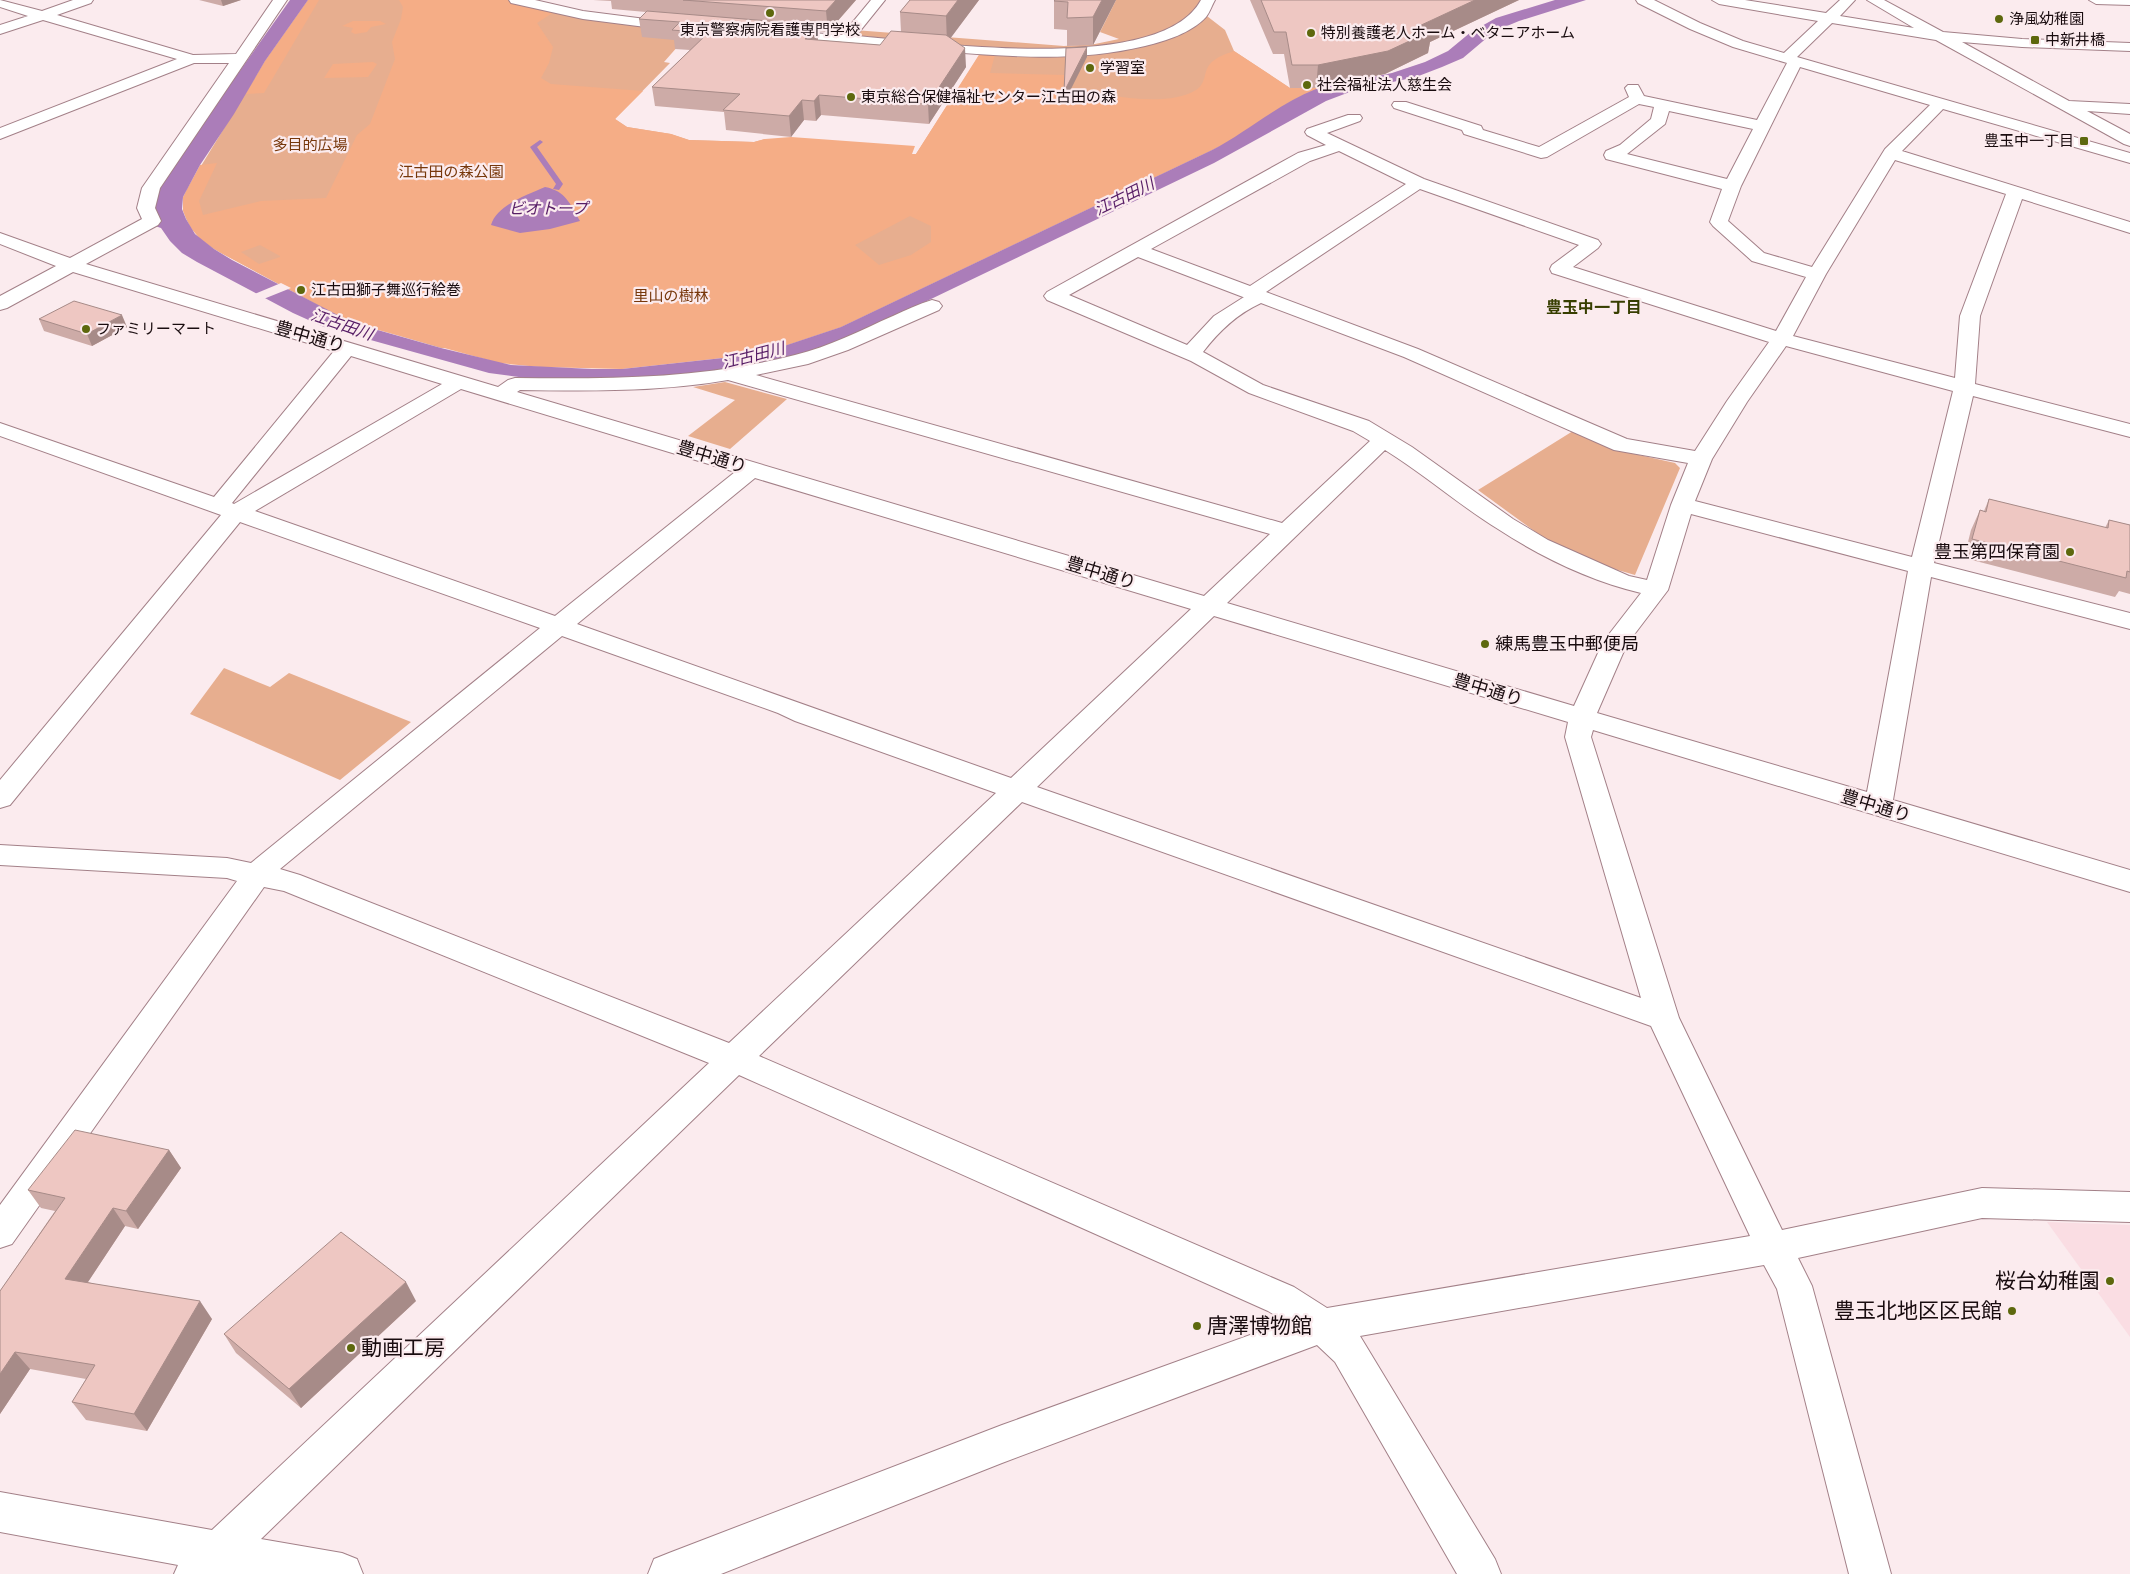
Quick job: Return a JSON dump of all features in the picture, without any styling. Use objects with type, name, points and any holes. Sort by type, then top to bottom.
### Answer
[{"type":"street","points":[[0,30],[86,0]]},
{"type":"street","points":[[0,304],[152,221],[146,208],[150,188],[280,0]]},
{"type":"street","points":[[516,0],[592,16],[644,24],[694,28]]},
{"type":"street","points":[[846,40],[878,0]]},
{"type":"street","points":[[765,34],[1052,54],[1101,50],[1135,44],[1173,32],[1188,24],[1202,13],[1208,0]]},
{"type":"street","points":[[1643,0],[1712,34],[1790,60],[2130,158]]},
{"type":"street","points":[[1719,0],[1938,36],[2022,43],[2130,47]]},
{"type":"street","points":[[1817,274],[1758,257],[1719,222],[1732,186],[1790,60],[1828,18],[1848,0]]},
{"type":"street","points":[[1874,0],[2130,141]]},
{"type":"street","points":[[2096,0],[2130,1]]},
{"type":"street","points":[[0,3],[192,59],[239,58]]},
{"type":"street","points":[[2,132],[192,59]]},
{"type":"street","points":[[1400,105],[1475,129],[1470,131],[1542,153],[1635,94],[1662,105],[1761,126]]},
{"type":"street","points":[[1870,1574],[1794,1286],[1773,1248],[1663,1018],[1578,736],[1582,718],[1614,642],[1656,590],[1682,505],[1701,459],[1737,401],[1781,339],[1817,274],[1892,153],[1939,104]]},
{"type":"street","points":[[2066,105],[2080,104],[2130,109]]},
{"type":"street","points":[[1662,105],[1659,121],[1626,148],[1612,155],[1732,186]]},
{"type":"street","points":[[1354,118],[1313,132],[1418,183],[1592,244],[1559,269],[1781,339],[2130,431]]},
{"type":"street","points":[[1341,145],[1304,157],[1054,296],[1191,354],[1256,389],[1360,426],[1505,524],[1540,545],[1621,581],[1656,590]]},
{"type":"street","points":[[1892,153],[2130,228]]},
{"type":"street","points":[[1191,354],[1222,318],[1418,183]]},
{"type":"street","points":[[1878,806],[1922,567],[1964,388],[1970,316],[2016,191]]},
{"type":"street","name":"豊中通り","points":[[0,238],[71,266],[2130,880]]},
{"type":"street","points":[[1136,250],[1411,353],[1501,394],[1622,445],[1701,459]]},
{"type":"street","points":[[502,394],[515,384],[636,384],[698,379],[773,366],[823,353],[932,306]]},
{"type":"street","points":[[0,798],[226,510],[347,348]]},
{"type":"street","points":[[729,374],[1287,532]]},
{"type":"street","points":[[226,510],[461,382]]},
{"type":"street","points":[[0,429],[1014,790],[1663,1018]]},
{"type":"street","points":[[207,1563],[1014,790],[1383,440]]},
{"type":"street","points":[[0,1233],[258,873],[752,469]]},
{"type":"street","points":[[1682,505],[2130,621]]},
{"type":"street","points":[[0,855],[227,868],[258,873],[290,882],[734,1059],[1281,1299],[1323,1326],[1348,1350],[1480,1574]]},
{"type":"street","points":[[669,1574],[1002,1444],[1323,1326],[1773,1248],[1982,1203],[2130,1207]]},
{"type":"street","points":[[0,1512],[207,1563],[322,1573]]},
{"type":"shaded area","name":"桜台幼稚園","points":[[2047,1222],[2130,1225],[2130,1337]]},
{"type":"green space","name":"江古田の森公園","points":[[308,0],[516,0],[583,15],[694,28],[664,62],[670,63],[615,119],[627,127],[671,134],[689,140],[754,142],[765,139],[889,155],[916,154],[982,51],[846,40],[854,30],[1064,46],[1095,44],[1119,39],[1100,32],[1116,0],[1208,0],[1203,13],[1225,30],[1234,51],[1290,88],[1325,88],[1316,89],[1212,150],[841,327],[787,345],[441,348],[343,319],[214,249],[188,224],[183,207],[187,189],[265,61]]},
{"type":"green space","points":[[308,0],[319,0],[264,93],[246,94],[265,61]]},
{"type":"green space","name":"江古田の森公園","points":[[399,0],[516,0],[557,10],[537,23],[553,47],[549,63],[541,78],[551,84],[643,91],[615,119],[627,127],[671,134],[689,140],[754,142],[791,137],[915,146],[912,154],[916,154],[982,50],[996,51],[990,73],[1065,75],[1063,89],[1131,98],[1166,99],[1182,96],[1196,90],[1202,84],[1210,64],[1234,51],[1290,88],[1325,88],[1302,95],[1291,101],[1240,136],[1226,143],[841,327],[750,355],[622,369],[540,367],[499,363],[353,323],[221,253],[200,239],[191,228],[183,211],[183,197],[200,165],[217,163],[199,201],[203,215],[261,201],[326,198],[357,135],[370,124],[395,59],[392,42],[401,19],[403,7]],"holes":[[[910,216],[931,226],[931,242],[911,255],[879,265],[855,245]],[[260,245],[280,256],[280,257],[259,264],[241,252]]]},
{"type":"green space","points":[[353,21],[380,21],[386,24],[371,27],[367,32],[355,34],[351,32],[353,28],[342,26]]},
{"type":"green space","points":[[373,62],[377,64],[368,77],[324,78],[333,64]]},
{"type":"green space","points":[[725,382],[787,399],[730,449],[688,436],[735,400],[693,387]]},
{"type":"green space","points":[[1573,431],[1612,449],[1675,463],[1680,468],[1635,575],[1597,564],[1541,536],[1478,490]]},
{"type":"green space","points":[[224,668],[270,687],[289,673],[411,722],[340,780],[190,714]]},
{"type":"water","name":"江古田川","points":[[290,0],[308,0],[265,61],[234,114],[200,165],[183,197],[182,209],[195,234],[232,260],[353,323],[441,348],[511,365],[622,369],[750,355],[841,327],[1212,150],[1302,95],[1316,89],[1392,73],[1425,62],[1448,51],[1471,32],[1496,18],[1555,0],[1586,0],[1519,21],[1495,31],[1463,58],[1442,67],[1416,77],[1355,90],[1326,101],[1214,163],[854,336],[803,355],[756,366],[679,376],[621,380],[533,379],[489,373],[324,327],[293,313],[197,262],[182,253],[161,228],[155,226],[152,215],[161,182]]},
{"type":"water","name":"ビオトープ","points":[[545,187],[563,195],[580,221],[550,229],[520,233],[491,225],[494,218],[506,206]]},
{"type":"pier","points":[[281,283],[291,288],[261,300],[252,295]]},
{"type":"building","points":[[683,0],[836,0],[826,11]]},
{"type":"building","points":[[910,0],[958,0],[946,16],[900,12]]},
{"type":"building","points":[[1055,0],[1102,0],[1093,17],[1067,18],[1068,2]]},
{"type":"building","points":[[1261,0],[1475,0],[1417,27],[1431,31],[1388,51],[1318,65],[1292,65],[1286,32],[1274,32]]},
{"type":"building","points":[[647,11],[817,25],[805,39],[880,45],[891,31],[946,35],[965,48],[928,104],[819,95],[814,101],[802,100],[789,116],[723,110],[740,94],[652,87],[708,33],[672,30],[680,22],[639,19]]},
{"type":"building","points":[[1087,47],[1064,92],[1066,48]]},
{"type":"building","points":[[74,301],[122,315],[87,334],[39,319]]},
{"type":"building","points":[[1989,499],[2108,528],[2109,520],[2130,525],[2130,572],[2127,571],[2126,578],[1972,539],[1980,510],[1986,512]]},
{"type":"building","points":[[75,1130],[169,1150],[126,1211],[113,1208],[65,1279],[200,1301],[134,1414],[72,1402],[95,1365],[15,1352],[0,1374],[0,1291],[65,1198],[28,1190]]},
{"type":"building","points":[[341,1232],[406,1282],[289,1389],[224,1334]]},
{"type":"waterway","points":[[540,142],[533,147],[560,184],[557,189]]},
{"type":"place","name":"東京警察病院看護専門学校","points":[[770,13]]},
{"type":"place","name":"浄風幼稚園","points":[[1999,19]]},
{"type":"place","name":"特別養護老人ホーム・ベタニアホーム","points":[[1311,33]]},
{"type":"place","name":"中新井橋","points":[[2035,40]]},
{"type":"place","name":"学習室","points":[[1090,68]]},
{"type":"place","name":"社会福祉法人慈生会","points":[[1307,85]]},
{"type":"place","name":"東京総合保健福祉センター江古田の森","points":[[851,97]]},
{"type":"place","name":"豊玉中一丁目","points":[[2084,141]]},
{"type":"place","name":"江古田獅子舞巡行絵巻","points":[[301,290]]},
{"type":"place","name":"ファミリーマート","points":[[86,329]]},
{"type":"place","name":"豊玉第四保育園","points":[[2070,552]]},
{"type":"place","name":"練馬豊玉中郵便局","points":[[1485,644]]},
{"type":"place","name":"桜台幼稚園","points":[[2110,1281]]},
{"type":"place","name":"豊玉北地区区民館","points":[[2012,1311]]},
{"type":"place","name":"唐澤博物館","points":[[1197,1326]]},
{"type":"place","name":"動画工房","points":[[351,1348]]},
{"type":"district","name":"豊玉中一丁目","points":[[1594,307]]},
{"type":"park label","name":"多目的広場","points":[[310,145]]},
{"type":"park label","name":"里山の樹林","points":[[671,296]]}]
